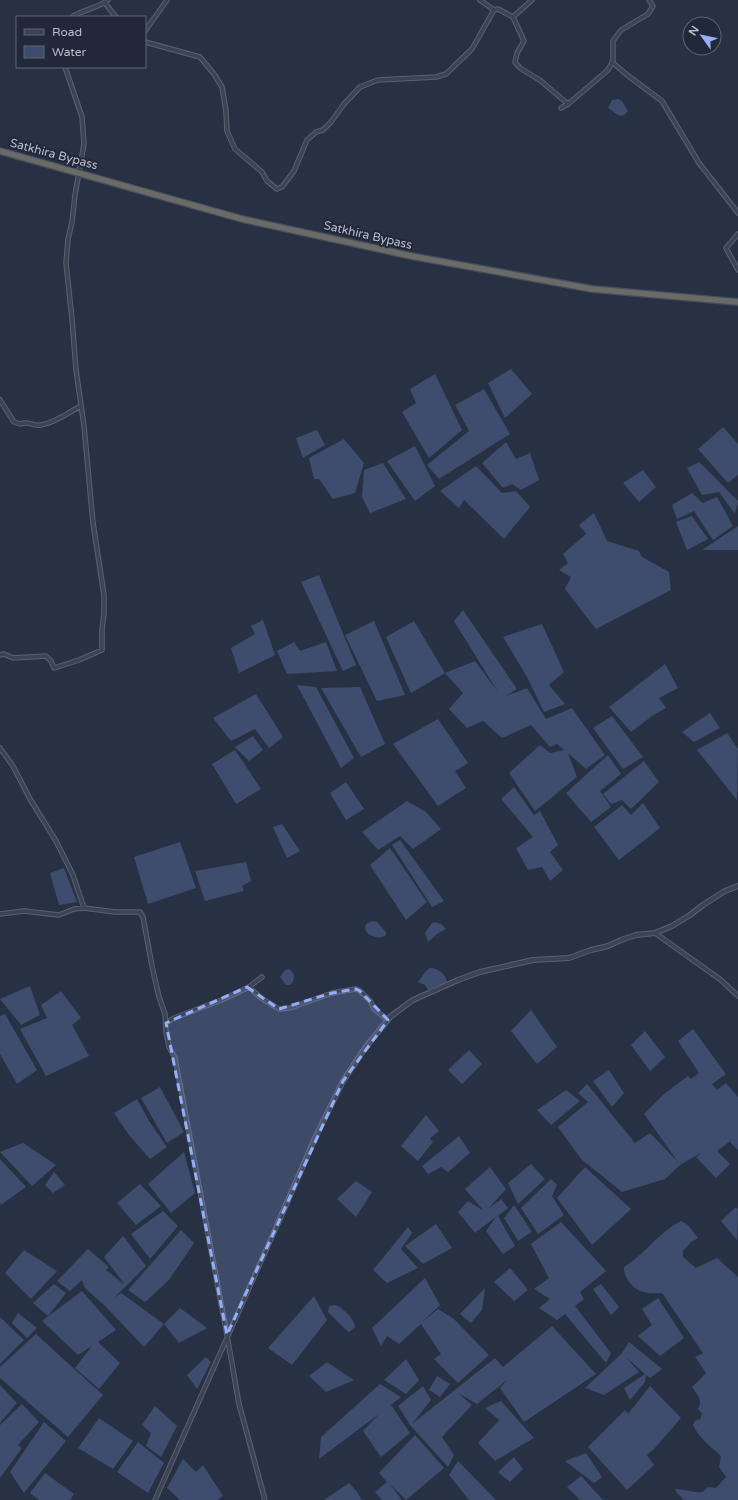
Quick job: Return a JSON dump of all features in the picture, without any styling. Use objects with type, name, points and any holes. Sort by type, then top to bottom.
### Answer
[{"type":"highway","name":"Satkhira Bypass","points":[[0,151],[242,218],[411,256],[592,288],[738,302]]},
{"type":"street","points":[[146,30],[167,0]]},
{"type":"street","points":[[480,0],[494,10],[498,9],[513,17],[524,41],[516,53],[515,62],[520,68],[541,81],[568,104]]},
{"type":"street","points":[[513,17],[532,0]]},
{"type":"street","points":[[561,108],[568,104],[608,70],[612,62],[613,41],[621,30],[648,14],[653,6],[648,0]]},
{"type":"street","points":[[74,16],[81,11],[106,2],[115,16]]},
{"type":"street","points":[[146,42],[200,57],[214,74],[222,87],[226,111],[227,131],[235,149],[262,172],[267,181],[277,189],[282,187],[294,171],[307,140],[316,132],[323,130],[331,122],[360,86],[378,80],[436,77],[446,74],[472,49],[494,10]]},
{"type":"street","points":[[612,62],[662,101],[699,163],[738,213]]},
{"type":"street","points":[[0,655],[4,654],[13,658],[46,656],[51,661],[54,668],[79,660],[102,650],[104,595],[94,530],[90,474],[76,370],[66,263],[78,172],[84,144],[82,117],[65,68]]},
{"type":"street","points":[[738,234],[726,248],[738,270]]},
{"type":"street","points":[[0,400],[14,422],[20,424],[26,422],[41,426],[81,406]]},
{"type":"street","points":[[0,748],[13,766],[30,799],[56,841],[73,875],[84,908]]},
{"type":"street","points":[[155,1500],[316,1136],[342,1081],[362,1052],[388,1020],[396,1012],[413,1000],[469,975],[519,962],[545,958],[569,958],[608,946],[636,935],[655,933],[672,926],[725,891],[738,886]]},
{"type":"street","points":[[0,914],[24,912],[59,915],[74,909],[84,908],[115,912],[140,912],[143,917],[159,997],[165,1014],[169,1047],[175,1058],[228,1335],[242,1418],[264,1500]]},
{"type":"street","points":[[655,933],[721,980],[738,996]]},
{"type":"street","points":[[166,1023],[174,1018],[224,999],[249,987],[262,977]]},
{"type":"street","points":[[249,987],[261,998],[279,1009],[290,1008],[332,992],[356,989],[371,1002],[374,1009],[388,1020]]},
{"type":"highlighted area","points":[[247,987],[279,1009],[332,993],[356,989],[360,991],[388,1020],[343,1081],[227,1335],[166,1023]]},
{"type":"water","points":[[618,99],[622,101],[628,111],[621,116],[608,108],[612,100]]},
{"type":"water","points":[[511,369],[532,394],[505,418],[488,383]]},
{"type":"water","points":[[435,374],[462,430],[429,458],[402,412],[416,403],[410,389]]},
{"type":"water","points":[[484,389],[510,434],[439,479],[427,465],[469,431],[455,405]]},
{"type":"water","points":[[723,427],[738,444],[738,475],[728,483],[698,449]]},
{"type":"water","points":[[317,430],[325,445],[303,458],[296,438]]},
{"type":"water","points":[[344,439],[364,463],[355,493],[333,499],[319,479],[314,479],[309,458]]},
{"type":"water","points":[[506,442],[516,459],[530,453],[539,480],[521,490],[512,484],[503,488],[482,463]]},
{"type":"water","points":[[415,446],[435,486],[415,501],[387,461]]},
{"type":"water","points":[[699,462],[738,501],[735,514],[719,492],[702,495],[687,468]]},
{"type":"water","points":[[383,463],[406,499],[370,513],[362,497],[364,470]]},
{"type":"water","points":[[476,466],[502,493],[516,491],[530,507],[504,539],[464,500],[459,508],[440,491]]},
{"type":"water","points":[[643,470],[656,487],[639,502],[623,483]]},
{"type":"water","points":[[692,493],[703,503],[717,497],[733,526],[713,540],[694,511],[677,519],[672,505]]},
{"type":"water","points":[[594,513],[607,541],[639,551],[642,557],[669,572],[671,590],[596,629],[565,589],[571,577],[559,570],[568,563],[563,554],[586,534],[579,525]]},
{"type":"water","points":[[692,516],[708,539],[687,550],[676,522]]},
{"type":"water","points":[[738,526],[738,550],[702,550]]},
{"type":"water","points":[[319,575],[356,665],[343,671],[301,582]]},
{"type":"water","points":[[463,610],[517,689],[506,696],[527,688],[546,719],[572,708],[605,755],[586,769],[568,753],[577,777],[535,811],[509,773],[540,745],[550,753],[564,750],[557,744],[550,747],[531,725],[502,738],[483,721],[467,728],[449,709],[463,693],[445,673],[475,661],[498,692],[454,621]]},
{"type":"water","points":[[263,620],[275,655],[239,673],[231,648],[255,634],[251,626]]},
{"type":"water","points":[[374,621],[405,695],[377,701],[345,635]]},
{"type":"water","points":[[414,621],[445,673],[411,693],[386,637]]},
{"type":"water","points":[[542,624],[564,672],[549,685],[565,704],[544,712],[527,677],[503,637]]},
{"type":"water","points":[[294,642],[300,651],[326,642],[337,671],[287,674],[277,651]]},
{"type":"water","points":[[665,664],[678,688],[659,698],[666,708],[652,716],[631,732],[609,707]]},
{"type":"water","points":[[297,685],[316,687],[354,758],[341,768]]},
{"type":"water","points":[[360,687],[385,744],[361,757],[321,688]]},
{"type":"water","points":[[256,694],[283,737],[269,748],[255,729],[231,741],[213,718]]},
{"type":"water","points":[[710,713],[720,728],[694,742],[682,732]]},
{"type":"water","points":[[612,716],[643,757],[623,769],[593,728]]},
{"type":"water","points":[[438,719],[468,763],[455,771],[466,788],[438,806],[393,744]]},
{"type":"water","points":[[727,733],[738,749],[737,800],[697,750]]},
{"type":"water","points":[[253,736],[263,750],[249,761],[235,747]]},
{"type":"water","points":[[235,750],[261,789],[236,804],[212,764]]},
{"type":"water","points":[[608,755],[621,774],[600,791],[611,807],[591,822],[566,793]]},
{"type":"water","points":[[644,761],[659,782],[631,809],[622,800],[611,804],[603,794]]},
{"type":"water","points":[[346,782],[364,809],[346,820],[330,793]]},
{"type":"water","points":[[514,787],[534,815],[540,811],[558,845],[550,852],[563,870],[550,881],[542,867],[528,870],[516,848],[533,837],[501,799]]},
{"type":"water","points":[[407,801],[426,812],[441,829],[413,849],[400,836],[378,850],[362,832]]},
{"type":"water","points":[[643,803],[660,828],[619,860],[594,827],[622,805],[631,815]]},
{"type":"water","points":[[282,824],[300,851],[287,858],[273,827]]},
{"type":"water","points":[[400,840],[444,901],[432,907],[392,845]]},
{"type":"water","points":[[180,842],[196,888],[148,904],[134,857]]},
{"type":"water","points":[[390,848],[427,902],[406,920],[370,865]]},
{"type":"water","points":[[246,862],[251,881],[242,886],[244,891],[205,901],[195,871]]},
{"type":"water","points":[[64,868],[77,902],[59,905],[50,873]]},
{"type":"water","points":[[373,921],[377,922],[386,932],[386,935],[383,937],[376,937],[372,936],[366,931],[366,924]]},
{"type":"water","points":[[432,923],[440,924],[446,929],[437,934],[428,942],[425,933]]},
{"type":"water","points":[[430,968],[441,972],[445,976],[447,982],[428,990],[425,985],[418,982]]},
{"type":"water","points":[[289,969],[293,972],[294,979],[290,985],[286,985],[280,977],[285,970]]},
{"type":"water","points":[[30,986],[40,1015],[21,1025],[0,999]]},
{"type":"water","points":[[61,991],[81,1018],[72,1025],[89,1056],[46,1076],[20,1029],[47,1018],[41,1005]]},
{"type":"water","points":[[531,1010],[557,1047],[537,1064],[511,1031]]},
{"type":"water","points":[[5,1014],[37,1070],[17,1084],[0,1054],[0,1016]]},
{"type":"water","points":[[693,1029],[726,1074],[712,1084],[725,1100],[717,1090],[726,1083],[738,1097],[738,1150],[730,1142],[733,1139],[717,1151],[730,1164],[716,1178],[696,1157],[702,1152],[680,1165],[665,1179],[622,1192],[581,1159],[558,1127],[588,1102],[578,1093],[587,1084],[635,1143],[650,1133],[678,1162],[644,1114],[664,1094],[688,1076],[691,1079],[699,1073],[678,1041]]},
{"type":"water","points":[[645,1031],[665,1057],[650,1071],[631,1045]]},
{"type":"water","points":[[469,1050],[482,1064],[462,1084],[448,1070]]},
{"type":"water","points":[[609,1070],[624,1093],[612,1107],[593,1081]]},
{"type":"water","points":[[160,1087],[184,1132],[167,1143],[141,1098]]},
{"type":"water","points":[[566,1090],[580,1101],[551,1125],[537,1110]]},
{"type":"water","points":[[137,1099],[149,1121],[167,1147],[150,1159],[129,1135],[114,1113]]},
{"type":"water","points":[[426,1115],[439,1131],[430,1138],[433,1142],[418,1161],[401,1146]]},
{"type":"water","points":[[459,1136],[470,1153],[448,1172],[441,1167],[428,1174],[422,1166]]},
{"type":"water","points":[[23,1143],[56,1165],[32,1186],[0,1152]]},
{"type":"water","points":[[184,1152],[195,1193],[171,1213],[148,1184]]},
{"type":"water","points":[[0,1159],[26,1187],[1,1205],[0,1203]]},
{"type":"water","points":[[531,1164],[545,1179],[518,1204],[508,1183]]},
{"type":"water","points":[[490,1167],[506,1189],[488,1209],[501,1199],[508,1208],[498,1216],[515,1246],[503,1254],[486,1231],[496,1217],[475,1233],[458,1212],[468,1201],[484,1211],[465,1189]]},
{"type":"water","points":[[585,1167],[631,1209],[592,1245],[557,1198]]},
{"type":"water","points":[[54,1172],[65,1185],[53,1193],[45,1185]]},
{"type":"water","points":[[551,1179],[557,1185],[552,1196],[564,1215],[538,1234],[521,1208]]},
{"type":"water","points":[[356,1181],[372,1192],[356,1217],[337,1199]]},
{"type":"water","points":[[140,1184],[161,1206],[136,1225],[117,1203]]},
{"type":"water","points":[[514,1205],[532,1232],[518,1241],[504,1218]]},
{"type":"water","points":[[736,1207],[738,1209],[737,1240],[721,1221]]},
{"type":"water","points":[[163,1211],[178,1226],[150,1259],[131,1234]]},
{"type":"water","points":[[681,1221],[688,1225],[698,1238],[691,1242],[683,1251],[683,1257],[696,1268],[717,1258],[738,1277],[738,1500],[684,1500],[675,1489],[703,1492],[708,1487],[716,1488],[726,1477],[719,1467],[721,1456],[709,1446],[693,1425],[695,1421],[700,1419],[702,1414],[698,1409],[700,1400],[692,1387],[706,1373],[695,1357],[703,1353],[662,1293],[647,1293],[635,1288],[624,1272],[624,1267],[639,1256],[666,1231]]},
{"type":"water","points":[[561,1222],[606,1271],[580,1292],[584,1299],[575,1306],[611,1353],[606,1363],[565,1314],[557,1320],[539,1308],[550,1299],[534,1289],[549,1278],[531,1244]]},
{"type":"water","points":[[436,1224],[452,1248],[423,1264],[405,1246]]},
{"type":"water","points":[[408,1227],[412,1233],[401,1249],[418,1268],[387,1283],[373,1270]]},
{"type":"water","points":[[181,1230],[194,1243],[169,1280],[145,1302],[128,1290]]},
{"type":"water","points":[[123,1236],[146,1266],[114,1298],[121,1293],[164,1324],[144,1347],[105,1306],[85,1288],[82,1280],[70,1291],[57,1281],[88,1249],[109,1267],[106,1270],[125,1285],[104,1257]]},
{"type":"water","points":[[24,1250],[57,1271],[31,1299],[5,1273]]},
{"type":"water","points":[[510,1268],[528,1290],[514,1301],[494,1282]]},
{"type":"water","points":[[425,1278],[440,1305],[422,1322],[438,1309],[454,1319],[489,1355],[458,1383],[434,1359],[441,1354],[421,1324],[399,1344],[387,1336],[381,1346],[372,1328]]},
{"type":"water","points":[[54,1284],[66,1293],[48,1316],[33,1303]]},
{"type":"water","points":[[601,1284],[619,1307],[611,1315],[593,1289]]},
{"type":"water","points":[[485,1288],[482,1310],[471,1323],[460,1314]]},
{"type":"water","points":[[82,1291],[116,1330],[98,1342],[120,1363],[99,1389],[75,1368],[92,1346],[78,1355],[42,1321]]},
{"type":"water","points":[[314,1296],[327,1320],[292,1365],[268,1348]]},
{"type":"water","points":[[658,1298],[684,1338],[660,1356],[638,1336],[652,1325],[642,1309]]},
{"type":"water","points":[[336,1305],[353,1321],[355,1327],[349,1332],[328,1312],[329,1306]]},
{"type":"water","points":[[180,1308],[207,1328],[179,1343],[164,1324]]},
{"type":"water","points":[[18,1313],[37,1328],[27,1338],[12,1323]]},
{"type":"water","points":[[0,1317],[24,1340],[0,1364]]},
{"type":"water","points":[[552,1326],[596,1374],[524,1422],[500,1388],[507,1380],[477,1404],[458,1393],[472,1405],[442,1437],[454,1455],[448,1467],[410,1425],[398,1406],[423,1386],[431,1400],[412,1424],[495,1358],[503,1367]]},
{"type":"water","points":[[36,1334],[103,1395],[68,1437],[0,1378],[0,1367]]},
{"type":"water","points":[[629,1342],[662,1369],[650,1378],[646,1375],[645,1382],[630,1400],[624,1388],[645,1374],[626,1357],[639,1372],[604,1395],[585,1388],[622,1353]]},
{"type":"water","points":[[206,1357],[211,1362],[197,1389],[187,1375]]},
{"type":"water","points":[[406,1359],[419,1380],[406,1394],[384,1380]]},
{"type":"water","points":[[327,1362],[354,1380],[326,1392],[309,1376]]},
{"type":"water","points":[[437,1376],[450,1384],[440,1397],[429,1390]]},
{"type":"water","points":[[380,1384],[401,1397],[391,1405],[410,1433],[381,1457],[363,1431],[379,1414],[319,1459],[321,1437]]},
{"type":"water","points":[[0,1385],[17,1403],[0,1423]]},
{"type":"water","points":[[650,1386],[681,1418],[647,1455],[654,1465],[627,1490],[588,1447],[625,1410],[628,1414]]},
{"type":"water","points":[[501,1401],[534,1438],[495,1461],[478,1443],[499,1420],[485,1408]]},
{"type":"water","points":[[22,1404],[39,1422],[18,1445],[22,1448],[0,1478],[0,1425]]},
{"type":"water","points":[[155,1406],[177,1426],[161,1457],[146,1446],[151,1433],[142,1425]]},
{"type":"water","points":[[99,1418],[133,1441],[113,1469],[78,1448]]},
{"type":"water","points":[[44,1422],[66,1441],[24,1493],[10,1472]]},
{"type":"water","points":[[415,1435],[444,1468],[406,1500],[390,1484],[402,1500],[382,1500],[375,1492],[387,1482],[379,1473]]},
{"type":"water","points":[[138,1442],[164,1463],[148,1493],[117,1472]]},
{"type":"water","points":[[586,1453],[602,1477],[594,1483],[565,1461]]},
{"type":"water","points":[[514,1457],[523,1469],[510,1482],[498,1472]]},
{"type":"water","points":[[183,1459],[196,1472],[203,1465],[223,1496],[217,1500],[180,1500],[167,1488]]},
{"type":"water","points":[[458,1461],[496,1500],[469,1500],[449,1475]]},
{"type":"water","points":[[45,1473],[74,1494],[70,1500],[39,1500],[30,1493]]},
{"type":"water","points":[[581,1476],[603,1500],[580,1500],[567,1487]]},
{"type":"water","points":[[349,1483],[362,1500],[324,1500]]}]
